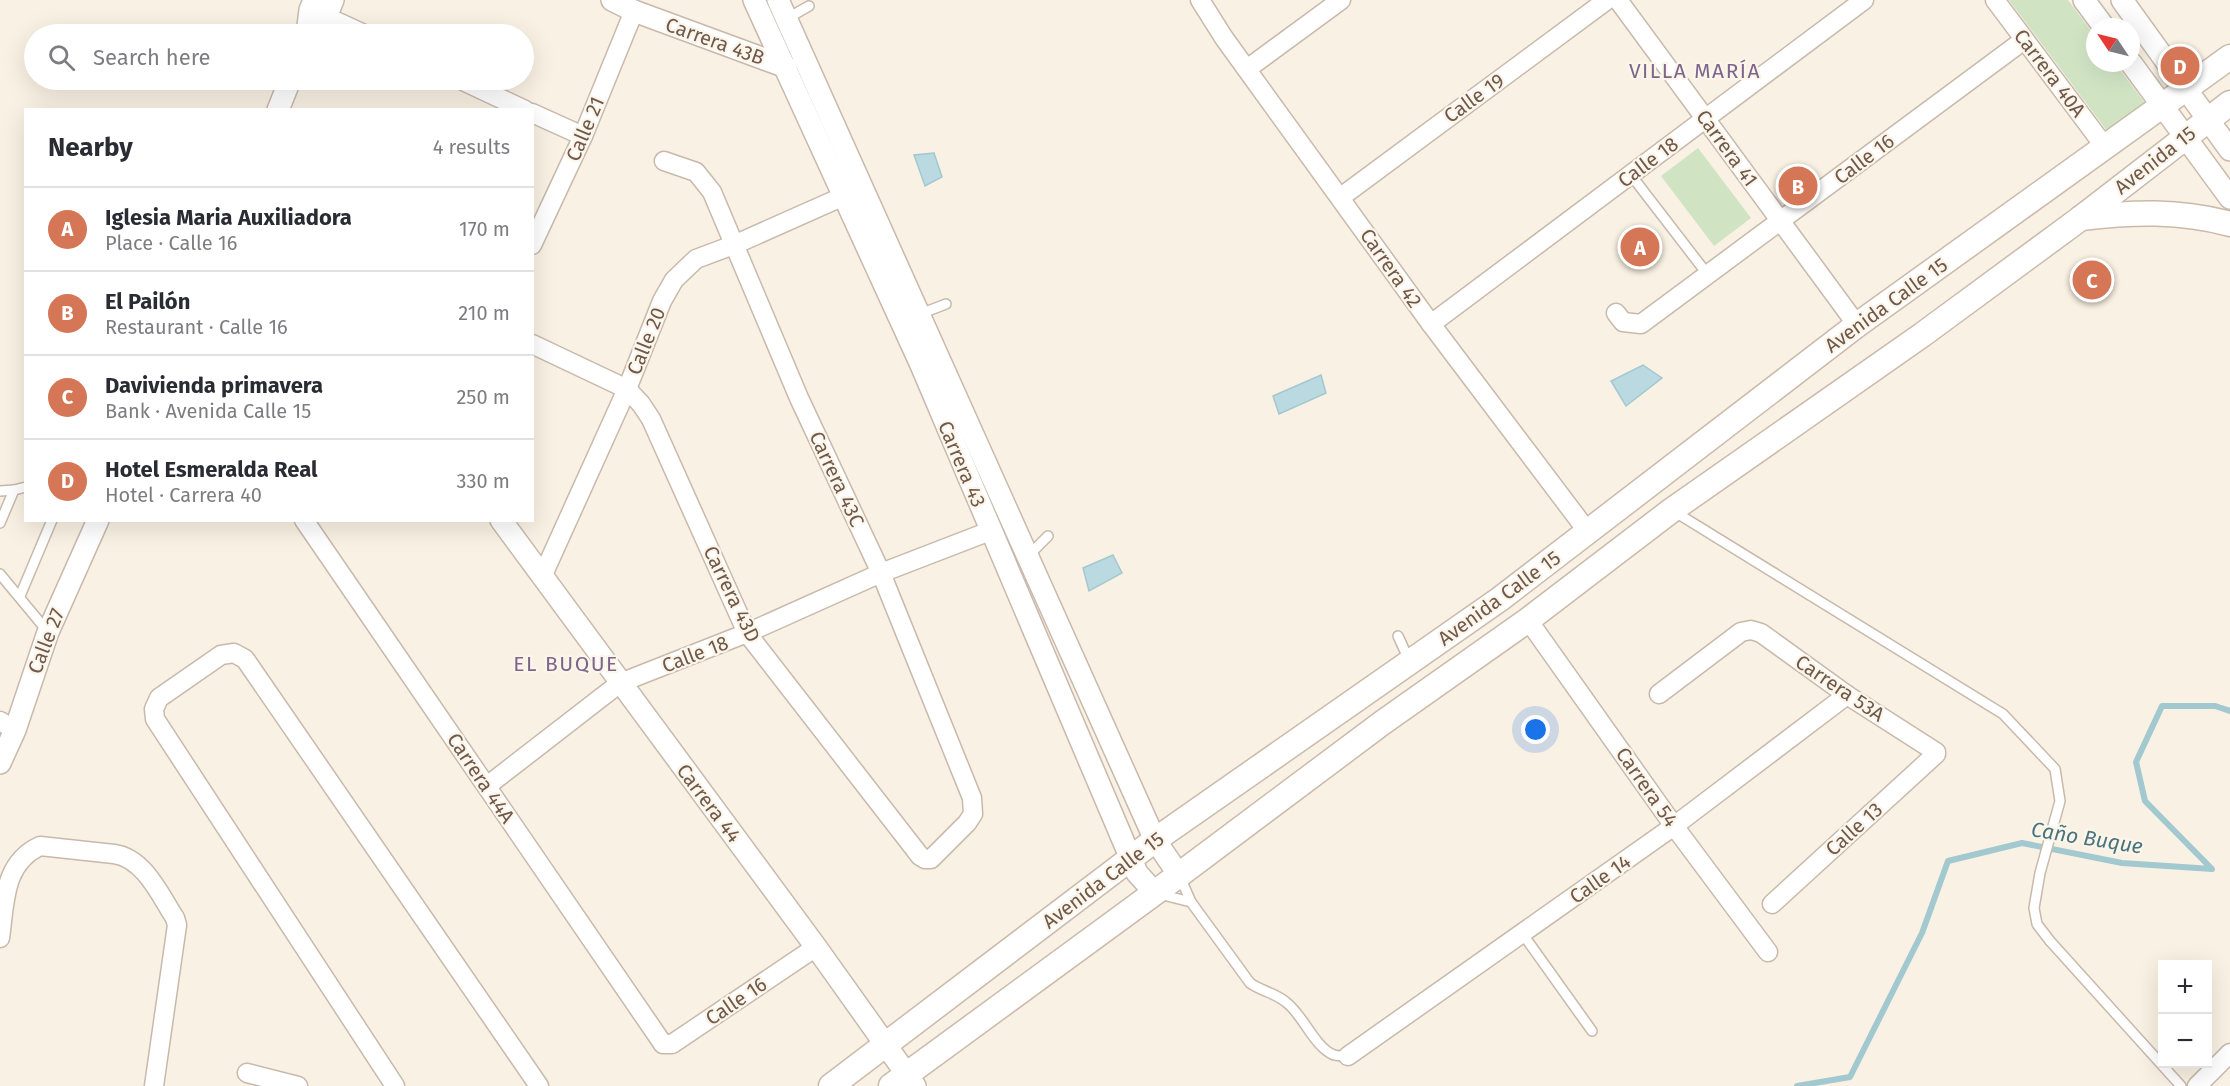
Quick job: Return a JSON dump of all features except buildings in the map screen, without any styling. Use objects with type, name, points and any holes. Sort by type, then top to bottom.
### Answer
[{"type":"main road","name":"Avenida 15","points":[[2162,104],[2187,90],[2230,57]]},
{"type":"main road","name":"Avenida 15","points":[[2081,218],[2230,103]]},
{"type":"main road","name":"Avenida Calle 15","points":[[831,1086],[1155,840],[1500,599],[1857,325],[2162,104]]},
{"type":"main road","points":[[2081,218],[2125,213],[2168,213],[2230,224]]},
{"type":"main road","name":"Avenida Calle 15","points":[[904,1082],[1382,723],[1528,620],[1672,510],[1922,335],[2081,218]]},
{"type":"street","name":"Carrera 43B","points":[[613,0],[634,11],[786,67]]},
{"type":"street","name":"Carrera 43","points":[[754,0],[777,16],[910,317],[1027,557],[1155,840],[1179,875]]},
{"type":"street","name":"Carrera 42","points":[[1200,0],[1431,324],[1588,532]]},
{"type":"street","points":[[1247,69],[1341,0]]},
{"type":"street","name":"Calle 19","points":[[1341,196],[1607,0]]},
{"type":"street","name":"Carrera 41","points":[[1618,0],[1857,325]]},
{"type":"street","name":"Calle 18","points":[[1431,324],[1864,0]]},
{"type":"street","name":"Carrera 40A","points":[[1995,0],[2105,147]]},
{"type":"street","points":[[2084,0],[2097,18]]},
{"type":"street","points":[[2122,0],[2230,150]]},
{"type":"street","points":[[313,24],[321,7],[348,24]]},
{"type":"street","name":"Calle 21","points":[[534,241],[583,136],[634,11]]},
{"type":"street","name":"Carrera 43","points":[[777,16],[786,67],[844,196],[910,317],[990,531],[1137,873],[1155,893]]},
{"type":"street","name":"Calle 16","points":[[1616,313],[1623,322],[1641,324],[2024,39]]},
{"type":"street","points":[[2138,72],[2230,198]]},
{"type":"street","points":[[279,108],[286,90]]},
{"type":"street","points":[[482,90],[521,108]]},
{"type":"street","points":[[534,114],[583,136]]},
{"type":"street","name":"Carrera 43C","points":[[664,160],[696,172],[712,192],[736,244],[799,398],[881,573],[972,798],[974,814],[931,859]]},
{"type":"street","name":"Calle 20","points":[[542,577],[627,389],[662,302],[674,280],[696,259],[736,244],[844,196]]},
{"type":"street","name":"Carrera 43D","points":[[534,345],[627,389],[641,404],[651,419],[747,633],[920,856],[931,859]]},
{"type":"street","name":"Calle 27","points":[[0,763],[7,725],[97,522]]},
{"type":"street","name":"Carrera 44A","points":[[305,522],[656,1036]]},
{"type":"street","name":"Carrera 44","points":[[502,522],[816,947],[886,1045],[904,1082]]},
{"type":"street","name":"Calle 18","points":[[487,786],[620,683],[747,633],[881,573],[990,531]]},
{"type":"street","name":"Carrera 54","points":[[1528,620],[1674,826],[1768,952]]},
{"type":"street","name":"Carrera 53A","points":[[1659,694],[1741,632],[1752,630],[1761,633],[1847,695],[1934,750],[1936,754]]},
{"type":"street","points":[[395,1086],[155,719],[154,709],[159,698],[221,655],[234,653],[245,659],[539,1086]]},
{"type":"street","name":"Calle 14","points":[[1348,1056],[1674,826],[1847,695]]},
{"type":"street","name":"Calle 13","points":[[1772,903],[1936,754]]},
{"type":"street","points":[[0,938],[10,874],[19,860],[32,849],[40,846],[114,854],[126,856],[136,862],[175,918],[177,925],[154,1086]]},
{"type":"street","name":"Calle 16","points":[[656,1036],[663,1044],[672,1044],[816,947]]},
{"type":"street","points":[[2197,1086],[2230,1053]]},
{"type":"street","points":[[247,1073],[298,1086]]},
{"type":"lane","points":[[777,16],[809,6]]},
{"type":"lane","points":[[1631,175],[1708,275]]},
{"type":"lane","points":[[910,317],[946,304]]},
{"type":"lane","points":[[0,491],[24,488]]},
{"type":"lane","points":[[0,523],[14,490]]},
{"type":"lane","points":[[1672,510],[2003,714],[2055,769],[2060,801],[2040,873],[2034,908],[2037,924],[2181,1086]]},
{"type":"lane","points":[[20,596],[51,522]]},
{"type":"lane","points":[[1027,557],[1048,536]]},
{"type":"lane","points":[[0,574],[48,632]]},
{"type":"lane","points":[[1398,636],[1410,662]]},
{"type":"lane","name":"Carrera 43","points":[[1179,875],[1191,902],[1250,983],[1262,991],[1277,995],[1289,1004],[1324,1048],[1334,1055],[1348,1056]]},
{"type":"lane","points":[[1155,893],[1191,902]]},
{"type":"lane","points":[[1522,933],[1592,1031]]},
{"type":"green space","points":[[2009,0],[2068,0],[2086,24],[2086,72],[2122,72],[2145,103],[2107,131]]},
{"type":"green space","points":[[1698,148],[1751,218],[1714,246],[1661,176]]},
{"type":"water","points":[[934,153],[942,177],[925,186],[914,155]]},
{"type":"water","points":[[1643,365],[1662,378],[1626,406],[1611,381]]},
{"type":"water","points":[[1321,375],[1326,393],[1279,414],[1273,396]]},
{"type":"water","points":[[1113,555],[1122,573],[1089,591],[1083,568]]},
{"type":"waterway","name":"Caño Buque","points":[[1797,1086],[1850,1077],[1922,933],[1948,861],[2022,843],[2122,863],[2212,869],[2145,801],[2136,762],[2162,706],[2215,706],[2230,711]]},
{"type":"place","name":"Hotel Esmeralda Real","points":[[2180,66]]},
{"type":"place","name":"El Pailón","points":[[1798,186]]},
{"type":"place","name":"Iglesia Maria Auxiliadora","points":[[1640,247]]},
{"type":"place","name":"Davivienda primavera","points":[[2092,280]]},
{"type":"district","name":"VILLA MARÍA","points":[[1695,71]]},
{"type":"district","name":"EL BUQUE","points":[[566,664]]}]
